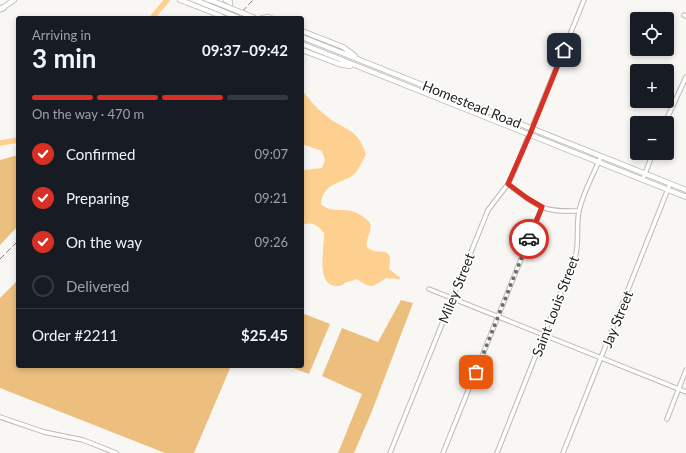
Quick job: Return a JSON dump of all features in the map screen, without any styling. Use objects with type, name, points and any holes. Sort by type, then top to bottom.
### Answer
[{"type":"main road","points":[[1,9],[14,0]]},
{"type":"main road","points":[[180,0],[214,14],[221,15],[230,6],[230,2],[226,0]]},
{"type":"main road","points":[[195,0],[234,16]]},
{"type":"main road","points":[[210,0],[250,16]]},
{"type":"main road","points":[[304,32],[343,47],[358,59]]},
{"type":"main road","name":"Homestead Road","points":[[304,38],[686,190]]},
{"type":"main road","name":"Homestead Road","points":[[304,45],[686,196]]},
{"type":"main road","points":[[304,51],[339,64],[358,67]]},
{"type":"street","name":"Miley Street","points":[[390,453],[488,210],[508,184],[530,134],[584,0]]},
{"type":"street","points":[[668,116],[686,78]]},
{"type":"street","name":"Saint Louis Street","points":[[496,453],[576,254],[579,211],[601,156]]},
{"type":"street","points":[[643,179],[650,160]]},
{"type":"street","points":[[508,184],[523,196],[542,207],[560,211],[579,211]]},
{"type":"street","name":"Jay Street","points":[[563,453],[670,184]]},
{"type":"street","points":[[443,453],[542,207]]},
{"type":"street","points":[[429,289],[498,318],[686,392]]},
{"type":"street","points":[[667,418],[686,370]]},
{"type":"street","points":[[0,417],[44,432],[83,440],[116,453]]},
{"type":"shaded area","points":[[304,92],[322,112],[355,134],[363,146],[366,155],[352,176],[328,188],[322,197],[321,204],[330,209],[357,213],[367,220],[371,226],[367,247],[372,250],[387,253],[390,261],[389,269],[400,277],[399,280],[386,278],[374,286],[368,286],[356,279],[346,282],[341,286],[331,285],[326,281],[322,266],[324,233],[314,224],[309,223],[304,224],[304,170],[322,168],[325,160],[322,151],[304,145]]},
{"type":"shaded area","points":[[16,156],[16,228],[0,245],[0,160]]},
{"type":"shaded area","points":[[16,282],[16,368],[230,368],[194,453],[165,453],[0,388],[0,298]]},
{"type":"shaded area","points":[[401,300],[413,303],[372,411],[354,453],[338,453],[362,394],[322,376],[342,328],[378,342]]},
{"type":"shaded area","points":[[304,314],[330,324],[309,374],[293,368],[304,368]]},
{"type":"waterway","points":[[154,16],[167,0]]},
{"type":"waterway","points":[[0,143],[16,140]]},
{"type":"railway","points":[[238,16],[253,0]]},
{"type":"railway","points":[[0,259],[16,243]]},
{"type":"way so far","points":[[476,372],[529,239]]},
{"type":"route","points":[[529,239],[542,207],[519,193],[508,184],[564,50]]}]
